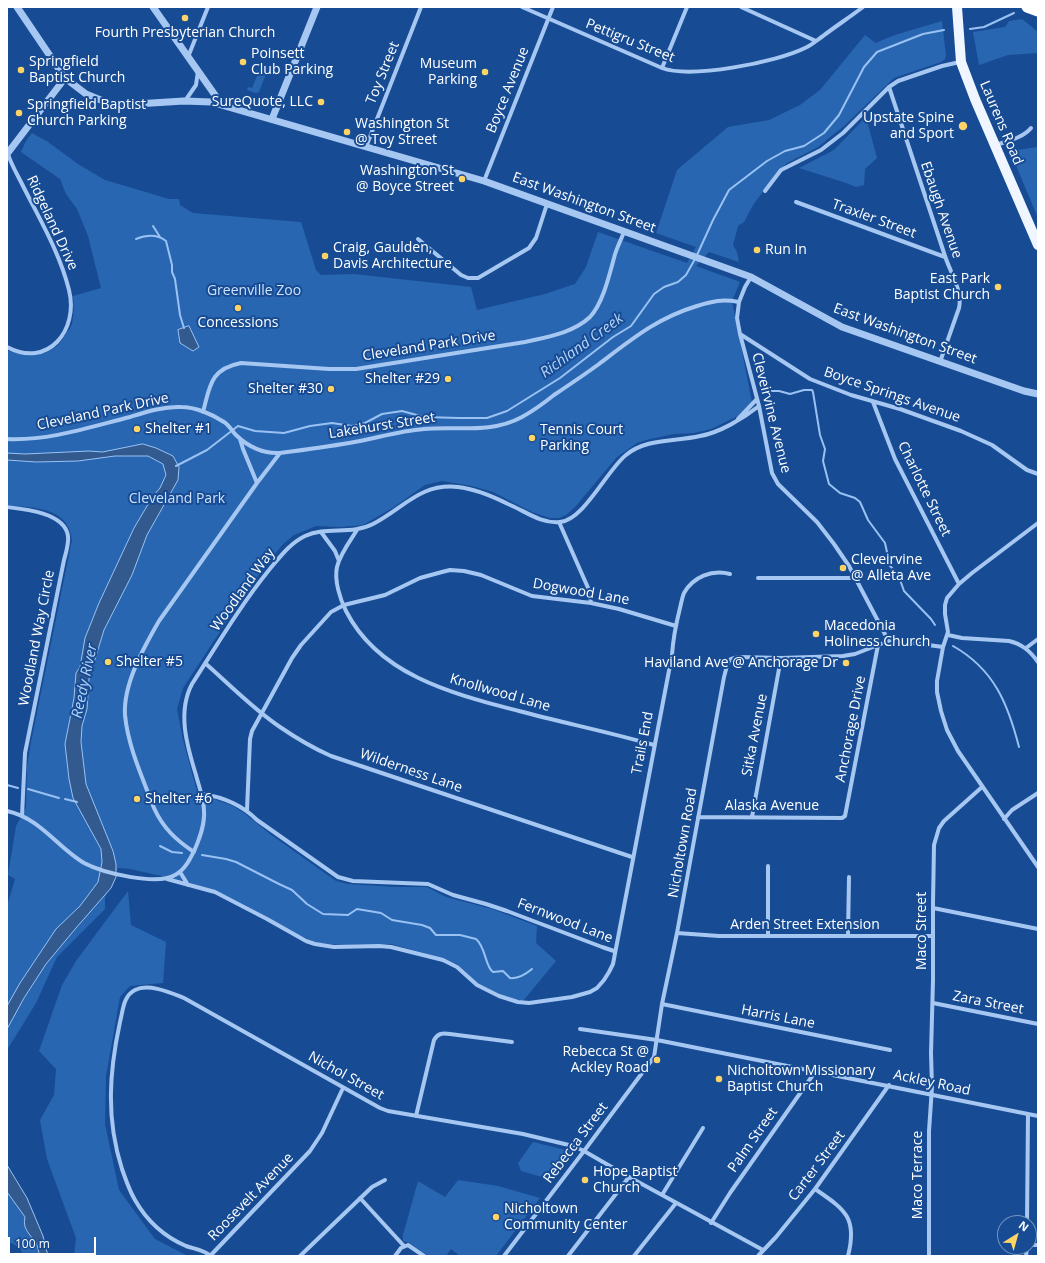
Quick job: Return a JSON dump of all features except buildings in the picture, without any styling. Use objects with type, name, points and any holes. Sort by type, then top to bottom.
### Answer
[{"type":"highway","points":[[1027,7],[1038,11]]},
{"type":"main road","name":"Laurens Road","points":[[957,7],[961,62],[975,99],[1038,245]]},
{"type":"street","name":"East Washington Street","points":[[17,7],[65,78],[86,94],[108,103],[132,105],[184,101],[211,102],[484,181],[751,277],[842,327],[1024,391],[1038,394]]},
{"type":"street","points":[[153,7],[222,105]]},
{"type":"street","points":[[188,57],[208,7]]},
{"type":"street","points":[[272,119],[317,7]]},
{"type":"street","name":"Toy Street","points":[[366,147],[421,7]]},
{"type":"street","name":"Pettigru Street","points":[[522,7],[662,68],[669,70],[693,71],[754,64],[791,54],[807,47],[863,7]]},
{"type":"street","name":"Boyce Avenue","points":[[484,181],[554,7]]},
{"type":"street","points":[[662,68],[687,7]]},
{"type":"street","points":[[741,7],[816,41]]},
{"type":"street","points":[[765,191],[781,170],[821,150],[842,133],[889,87],[898,81],[948,64],[961,62]]},
{"type":"street","points":[[184,101],[196,85],[198,71]]},
{"type":"street","points":[[7,154],[65,78]]},
{"type":"street","name":"Ebaugh Avenue","points":[[889,87],[945,257],[960,295],[960,302],[940,362]]},
{"type":"street","points":[[995,145],[1022,135],[1028,132],[1031,128]]},
{"type":"street","name":"Ridgeland Drive","points":[[7,154],[60,264],[69,290],[71,307],[69,325],[62,336],[52,346],[39,352],[19,352],[7,347]]},
{"type":"street","name":"Traxler Street","points":[[796,202],[945,257]]},
{"type":"street","points":[[418,239],[461,274],[468,278],[478,278],[530,248],[536,238],[547,204]]},
{"type":"street","name":"Cleveland Park Drive","points":[[203,412],[213,378],[228,367],[241,363],[318,368],[370,368],[525,342],[547,337],[572,328],[583,322],[592,314],[598,304],[610,273],[614,256],[624,232]]},
{"type":"street","name":"Cleveirvine Avenue","points":[[751,277],[744,287],[739,302],[737,318],[759,406],[772,473],[778,484],[824,529],[855,578],[888,640]]},
{"type":"street","name":"Lakehurst Street","points":[[240,439],[257,449],[272,453],[280,453],[349,443],[399,432],[423,429],[482,428],[498,426],[522,417],[541,405],[626,343],[659,321],[683,310],[713,301],[728,300],[739,302]]},
{"type":"street","name":"Boyce Springs Avenue","points":[[740,334],[810,379],[851,395],[900,409],[961,431],[992,445],[1027,470],[1038,474]]},
{"type":"street","points":[[737,419],[757,399]]},
{"type":"street","name":"Charlotte Street","points":[[873,402],[895,459],[959,584]]},
{"type":"street","points":[[591,603],[589,590],[559,522],[567,520],[578,513],[622,458],[632,451],[654,442],[692,438],[710,434],[737,419],[746,416],[759,406]]},
{"type":"street","name":"Cleveland Park Drive","points":[[7,439],[26,439],[62,434],[166,408],[183,407],[203,412],[218,418],[240,439]]},
{"type":"street","points":[[240,439],[257,483]]},
{"type":"street","points":[[194,852],[171,834],[158,818],[127,730],[125,715],[126,698],[134,673],[159,621],[280,453]]},
{"type":"street","name":"Woodland Way","points":[[7,811],[22,816],[42,828],[84,863],[96,868],[148,880],[167,879],[180,872],[194,852],[199,840],[204,812],[202,794],[186,732],[184,711],[188,692],[205,663],[254,589],[284,551],[304,536],[321,532],[357,530],[368,527],[385,518],[422,492],[435,487],[458,487],[481,492],[510,504],[530,516],[550,522],[559,522]]},
{"type":"street","name":"Woodland Way Circle","points":[[7,507],[43,514],[55,518],[63,524],[68,535],[25,753],[22,816]]},
{"type":"street","points":[[1038,523],[959,584],[947,598],[945,605],[948,635],[943,646],[937,681],[937,692],[941,711],[947,730],[958,751],[1038,867]]},
{"type":"street","name":"Knollwood Lane","points":[[357,530],[336,568],[337,584],[344,606],[352,622],[367,641],[400,668],[440,688],[468,698],[654,745]]},
{"type":"street","points":[[321,532],[335,551],[339,561]]},
{"type":"street","name":"Dogwood Lane","points":[[247,810],[250,739],[252,731],[288,664],[301,645],[331,612],[344,606],[385,595],[431,574],[456,570],[481,575],[532,596],[619,608],[676,626]]},
{"type":"street","name":"Trails End","points":[[614,951],[672,655],[676,626],[684,594],[694,582],[705,575],[723,572],[730,574]]},
{"type":"street","points":[[758,578],[855,578]]},
{"type":"street","points":[[948,635],[962,638],[1016,642],[1026,648],[1038,662]]},
{"type":"street","points":[[1026,648],[1038,639]]},
{"type":"street","points":[[781,658],[843,656],[855,654],[888,640],[943,646]]},
{"type":"street","name":"Anchorage Drive","points":[[845,816],[878,645]]},
{"type":"street","name":"Nicholtown Road","points":[[657,1040],[662,1004],[677,934],[726,666],[731,659],[739,657],[781,658]]},
{"type":"street","name":"Sitka Avenue","points":[[752,817],[781,658]]},
{"type":"street","name":"Wilderness Lane","points":[[205,663],[261,713],[292,735],[331,756],[632,857]]},
{"type":"street","name":"Maco Street","points":[[931,1095],[934,845],[936,835],[944,821],[982,787]]},
{"type":"street","points":[[1004,819],[1012,810],[1038,793]]},
{"type":"street","name":"Fernwood Lane","points":[[167,879],[215,892],[267,918],[306,941],[315,944],[334,947],[391,946],[443,960],[457,967],[477,985],[499,996],[518,1002],[530,1003],[572,997],[590,992],[597,988],[613,964],[614,951],[507,911],[453,896],[428,884],[364,882],[338,877],[257,820],[247,810],[219,797],[202,794]]},
{"type":"street","name":"Alaska Avenue","points":[[698,817],[842,818],[845,816]]},
{"type":"street","points":[[768,866],[768,936]]},
{"type":"street","points":[[180,872],[189,885]]},
{"type":"street","points":[[848,935],[849,877]]},
{"type":"street","points":[[933,908],[1038,929]]},
{"type":"street","name":"Arden Street Extension","points":[[677,934],[719,936],[933,936]]},
{"type":"street","name":"Nichol Street","points":[[135,990],[140,988],[152,989],[184,998],[380,1108],[416,1116],[523,1134],[572,1146],[584,1151],[763,1250]]},
{"type":"street","name":"Roosevelt Avenue","points":[[135,990],[126,999],[116,1044],[111,1082],[111,1124],[128,1186],[147,1217],[172,1239],[203,1251],[211,1256],[310,1151],[322,1133],[343,1088]]},
{"type":"street","name":"Harris Lane","points":[[662,1004],[890,1050]]},
{"type":"street","name":"Zara Street","points":[[933,1004],[1038,1024]]},
{"type":"street","name":"Ackley Road","points":[[580,1029],[657,1040],[815,1072],[889,1085],[931,1095],[1038,1116]]},
{"type":"street","points":[[416,1116],[434,1040],[437,1035],[440,1033],[512,1042]]},
{"type":"street","name":"Rebecca Street","points":[[504,1256],[650,1062],[656,1051],[657,1040]]},
{"type":"street","name":"Palm Street","points":[[712,1223],[730,1193],[815,1072]]},
{"type":"street","name":"Carter Street","points":[[758,1256],[768,1247],[815,1188],[889,1085]]},
{"type":"street","name":"Maco Terrace","points":[[929,1256],[929,1131],[931,1095]]},
{"type":"street","points":[[1027,1215],[1028,1114]]},
{"type":"street","points":[[662,1195],[703,1128]]},
{"type":"street","points":[[568,1256],[629,1177]]},
{"type":"street","points":[[300,1256],[372,1187],[384,1180]]},
{"type":"street","points":[[815,1188],[847,1215],[851,1232],[848,1256]]},
{"type":"street","points":[[360,1198],[404,1246]]},
{"type":"street","points":[[634,1256],[676,1203]]},
{"type":"street","points":[[395,1256],[404,1246],[408,1245],[424,1256]]},
{"type":"green space","points":[[1022,19],[1038,32],[1038,53],[1008,55],[979,65],[973,32],[1005,27],[1009,21]]},
{"type":"green space","name":"Cleveland Park","points":[[942,21],[946,56],[945,59],[941,62],[894,78],[844,126],[818,147],[787,163],[779,170],[753,205],[744,222],[738,226],[733,245],[737,252],[739,262],[709,252],[696,266],[740,282],[732,301],[752,402],[738,416],[711,429],[694,433],[674,434],[637,443],[617,457],[575,507],[566,515],[559,518],[550,518],[532,512],[493,492],[472,486],[442,481],[425,485],[394,507],[363,525],[341,527],[316,526],[294,535],[282,545],[250,586],[183,688],[177,709],[183,740],[198,795],[233,806],[336,881],[348,884],[395,887],[427,887],[446,897],[492,909],[537,926],[536,943],[556,961],[523,1001],[501,995],[480,986],[457,964],[445,959],[391,944],[345,945],[318,943],[294,933],[233,899],[214,891],[184,881],[130,869],[118,868],[105,898],[105,909],[57,957],[36,1003],[7,1050],[7,906],[15,879],[8,875],[16,826],[26,808],[27,767],[31,742],[72,540],[69,529],[64,521],[57,515],[38,508],[7,505],[7,350],[24,355],[32,355],[47,352],[54,348],[61,342],[72,324],[74,310],[73,296],[101,288],[88,236],[77,209],[66,194],[60,179],[21,152],[32,133],[105,180],[169,199],[179,199],[180,205],[193,213],[301,222],[316,270],[321,275],[354,274],[471,287],[477,310],[545,294],[575,284],[586,267],[598,232],[687,263],[696,247],[656,233],[677,170],[728,127],[769,120],[800,105],[820,90],[865,35],[876,43],[900,33]]},
{"type":"green space","points":[[256,70],[266,74],[259,92],[256,93],[247,90],[248,87],[252,88],[258,74],[255,72]]},
{"type":"green space","points":[[866,117],[877,158],[865,169],[864,185],[856,187],[799,168],[834,150]]},
{"type":"green space","points":[[1038,147],[1038,218],[1010,151]]},
{"type":"green space","points":[[128,891],[131,925],[166,942],[163,983],[130,986],[120,997],[106,1076],[105,1124],[119,1190],[155,1239],[188,1256],[74,1256],[76,1238],[47,1159],[40,1120],[54,1095],[56,1069],[39,1051],[62,985],[76,961]]},
{"type":"green space","points":[[533,1142],[574,1152],[553,1180],[521,1171],[518,1163]]},
{"type":"green space","points":[[458,1180],[498,1186],[540,1198],[496,1256],[460,1256],[451,1249],[446,1256],[428,1256],[410,1243],[403,1241],[403,1235],[418,1181],[445,1197]]},
{"type":"green space","points":[[7,1192],[25,1217],[24,1221],[26,1228],[36,1243],[39,1256],[24,1256],[19,1247],[7,1241]]},
{"type":"water","points":[[189,326],[199,347],[193,351],[180,343],[178,330]]},
{"type":"water","name":"Reedy River","points":[[143,444],[173,456],[179,467],[178,480],[147,535],[132,575],[104,630],[89,679],[87,709],[82,726],[81,742],[86,784],[113,851],[116,864],[116,877],[111,888],[46,964],[24,998],[7,1029],[7,1006],[20,983],[56,929],[80,906],[98,882],[102,862],[101,849],[73,798],[65,744],[74,698],[76,673],[80,667],[85,638],[99,603],[134,528],[153,496],[160,488],[166,475],[163,464],[148,456],[115,456],[78,461],[36,462],[7,460],[7,453],[102,452]]},
{"type":"water","points":[[7,1165],[27,1198],[43,1236],[48,1256],[39,1256],[36,1243],[26,1228],[24,1221],[25,1217],[7,1192]]},
{"type":"waterway","name":"Richland Creek","points":[[970,29],[984,27],[1014,13]]},
{"type":"waterway","name":"Richland Creek","points":[[697,255],[729,190],[767,161],[785,151],[804,146],[824,133],[839,115],[864,67],[877,52],[923,34],[944,30]]},
{"type":"waterway","points":[[153,226],[160,237]]},
{"type":"waterway","points":[[136,239],[151,236],[159,237],[166,241],[172,265],[172,272],[175,279],[180,315],[184,328]]},
{"type":"waterway","name":"Richland Creek","points":[[176,466],[207,450],[238,426],[255,431],[284,433],[310,426],[332,423],[352,426],[365,423],[382,414],[402,411],[424,417],[459,418],[487,418],[507,411],[560,378],[613,337],[631,326],[654,294],[664,287],[678,282],[686,275],[695,259]]},
{"type":"waterway","points":[[763,391],[779,391],[790,394],[804,390],[812,390],[820,435],[825,449],[823,461],[829,484],[840,493],[855,498],[860,502],[868,520],[885,543],[890,566],[898,574],[904,591],[935,625]]},
{"type":"waterway","points":[[953,646],[979,665],[997,689],[1010,716],[1019,747]]},
{"type":"waterway","points":[[7,785],[18,788]]},
{"type":"waterway","points":[[28,789],[59,798]]},
{"type":"waterway","points":[[65,799],[77,802]]},
{"type":"waterway","points":[[160,846],[172,852],[182,853]]},
{"type":"waterway","points":[[202,855],[236,862],[292,890],[307,904],[323,914],[348,915],[357,909],[381,913],[392,920],[422,925],[430,928],[436,935],[460,935],[476,939],[482,947],[488,966],[493,972],[503,971],[510,978],[516,978],[532,969]]},
{"type":"place","name":"Fourth Presbyterian Church","points":[[185,18]]},
{"type":"place","name":"Poinsett Club Parking","points":[[243,62]]},
{"type":"place","name":"Springfield Baptist Church","points":[[21,70]]},
{"type":"place","name":"Museum Parking","points":[[485,72]]},
{"type":"place","name":"SureQuote, LLC","points":[[321,102]]},
{"type":"place","name":"Springfield Baptist Church Parking","points":[[19,113]]},
{"type":"place","name":"Upstate Spine and Sport","points":[[963,126]]},
{"type":"place","name":"Washington St @ Toy Street","points":[[347,132]]},
{"type":"place","name":"Washington St @ Boyce Street","points":[[462,179]]},
{"type":"place","name":"Run In","points":[[757,250]]},
{"type":"place","name":"Craig, Gaulden, Davis Architecture","points":[[325,256]]},
{"type":"place","name":"East Park Baptist Church","points":[[998,287]]},
{"type":"place","name":"Concessions","points":[[238,308]]},
{"type":"place","name":"Shelter #29","points":[[448,379]]},
{"type":"place","name":"Shelter #30","points":[[331,389]]},
{"type":"place","name":"Shelter #1","points":[[137,429]]},
{"type":"place","name":"Tennis Court Parking","points":[[532,438]]},
{"type":"place","name":"Cleveirvine @ Alleta Ave","points":[[843,568]]},
{"type":"place","name":"Macedonia Holiness Church","points":[[816,634]]},
{"type":"place","name":"Shelter #5","points":[[108,662]]},
{"type":"place","name":"Haviland Ave @ Anchorage Dr","points":[[846,663]]},
{"type":"place","name":"Shelter #6","points":[[137,799]]},
{"type":"place","name":"Rebecca St @ Ackley Road","points":[[657,1060]]},
{"type":"place","name":"Nicholtown Missionary Baptist Church","points":[[719,1079]]},
{"type":"place","name":"Hope Baptist Church","points":[[585,1180]]},
{"type":"place","name":"Nicholtown Community Center","points":[[496,1217]]},
{"type":"park label","name":"Greenville Zoo","points":[[254,291]]}]
